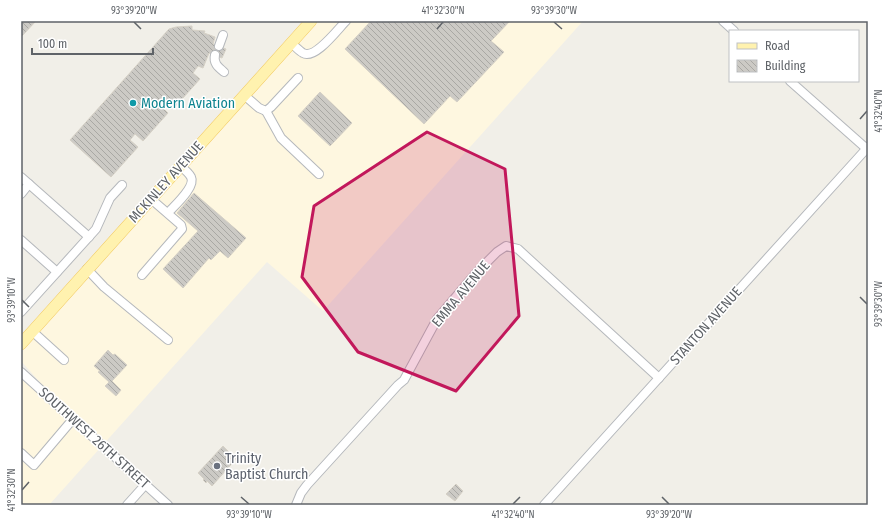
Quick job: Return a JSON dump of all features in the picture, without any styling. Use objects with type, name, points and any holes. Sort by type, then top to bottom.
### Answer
[{"type":"main road","name":"MCKINLEY AVENUE","points":[[21,344],[311,21]]},
{"type":"street","points":[[291,43],[303,53],[310,55],[316,52],[346,21]]},
{"type":"street","points":[[723,21],[733,30]]},
{"type":"street","points":[[219,46],[223,35]]},
{"type":"street","points":[[215,55],[217,66],[224,72]]},
{"type":"street","points":[[244,95],[259,108],[266,110],[272,108],[298,78]]},
{"type":"street","points":[[791,82],[867,149]]},
{"type":"street","points":[[266,110],[281,138],[320,174]]},
{"type":"street","name":"STANTON AVENUE","points":[[544,505],[867,149]]},
{"type":"street","points":[[168,213],[192,185],[191,176],[180,166]]},
{"type":"street","points":[[21,177],[89,237]]},
{"type":"street","points":[[21,194],[29,184]]},
{"type":"street","points":[[21,312],[89,237],[101,219],[110,198],[122,185]]},
{"type":"street","points":[[142,275],[182,229],[181,225],[151,199]]},
{"type":"street","points":[[21,240],[57,272]]},
{"type":"street","name":"EMMA AVENUE","points":[[296,505],[301,493],[307,485],[404,380],[437,319],[496,252],[506,246],[518,249],[659,378]]},
{"type":"street","points":[[87,269],[104,287],[168,340]]},
{"type":"street","points":[[32,331],[64,360]]},
{"type":"street","name":"SOUTHWEST 26TH STREET","points":[[21,372],[168,505]]},
{"type":"street","points":[[21,453],[34,464],[74,419]]},
{"type":"street","points":[[127,505],[145,485]]},
{"type":"highlighted area","points":[[427,132],[505,169],[519,316],[456,391],[358,352],[302,277],[314,206]]},
{"type":"shaded area","points":[[311,21],[583,21],[323,311],[267,262],[49,505],[21,505],[21,379],[71,417],[21,361],[21,355],[32,331]]},
{"type":"building","points":[[21,21],[36,21],[21,37]]},
{"type":"building","points":[[371,21],[510,21],[491,41],[504,52],[457,102],[450,96],[424,124],[345,49]]},
{"type":"building","name":"Modern Aviation","points":[[192,26],[192,30],[205,31],[204,33],[215,37],[213,44],[226,49],[222,58],[209,53],[203,68],[198,66],[193,73],[200,79],[174,108],[166,101],[161,106],[168,113],[143,141],[135,134],[130,140],[138,147],[111,177],[70,140],[169,29]]},
{"type":"building","points":[[320,92],[352,123],[330,146],[298,116]]},
{"type":"building","points":[[194,193],[246,238],[228,258],[220,251],[211,260],[209,258],[183,288],[163,269],[198,231],[177,213]]},
{"type":"building","points":[[108,350],[127,365],[112,381],[121,390],[116,396],[105,386],[109,382],[94,366]]},
{"type":"building","name":"Trinity Baptist Church","points":[[223,446],[236,459],[212,486],[207,481],[206,483],[198,473]]},
{"type":"building","points":[[456,484],[463,491],[455,501],[446,494]]},
{"type":"place","name":"Modern Aviation","points":[[133,103]]},
{"type":"place","name":"Trinity Baptist Church","points":[[217,466]]}]
